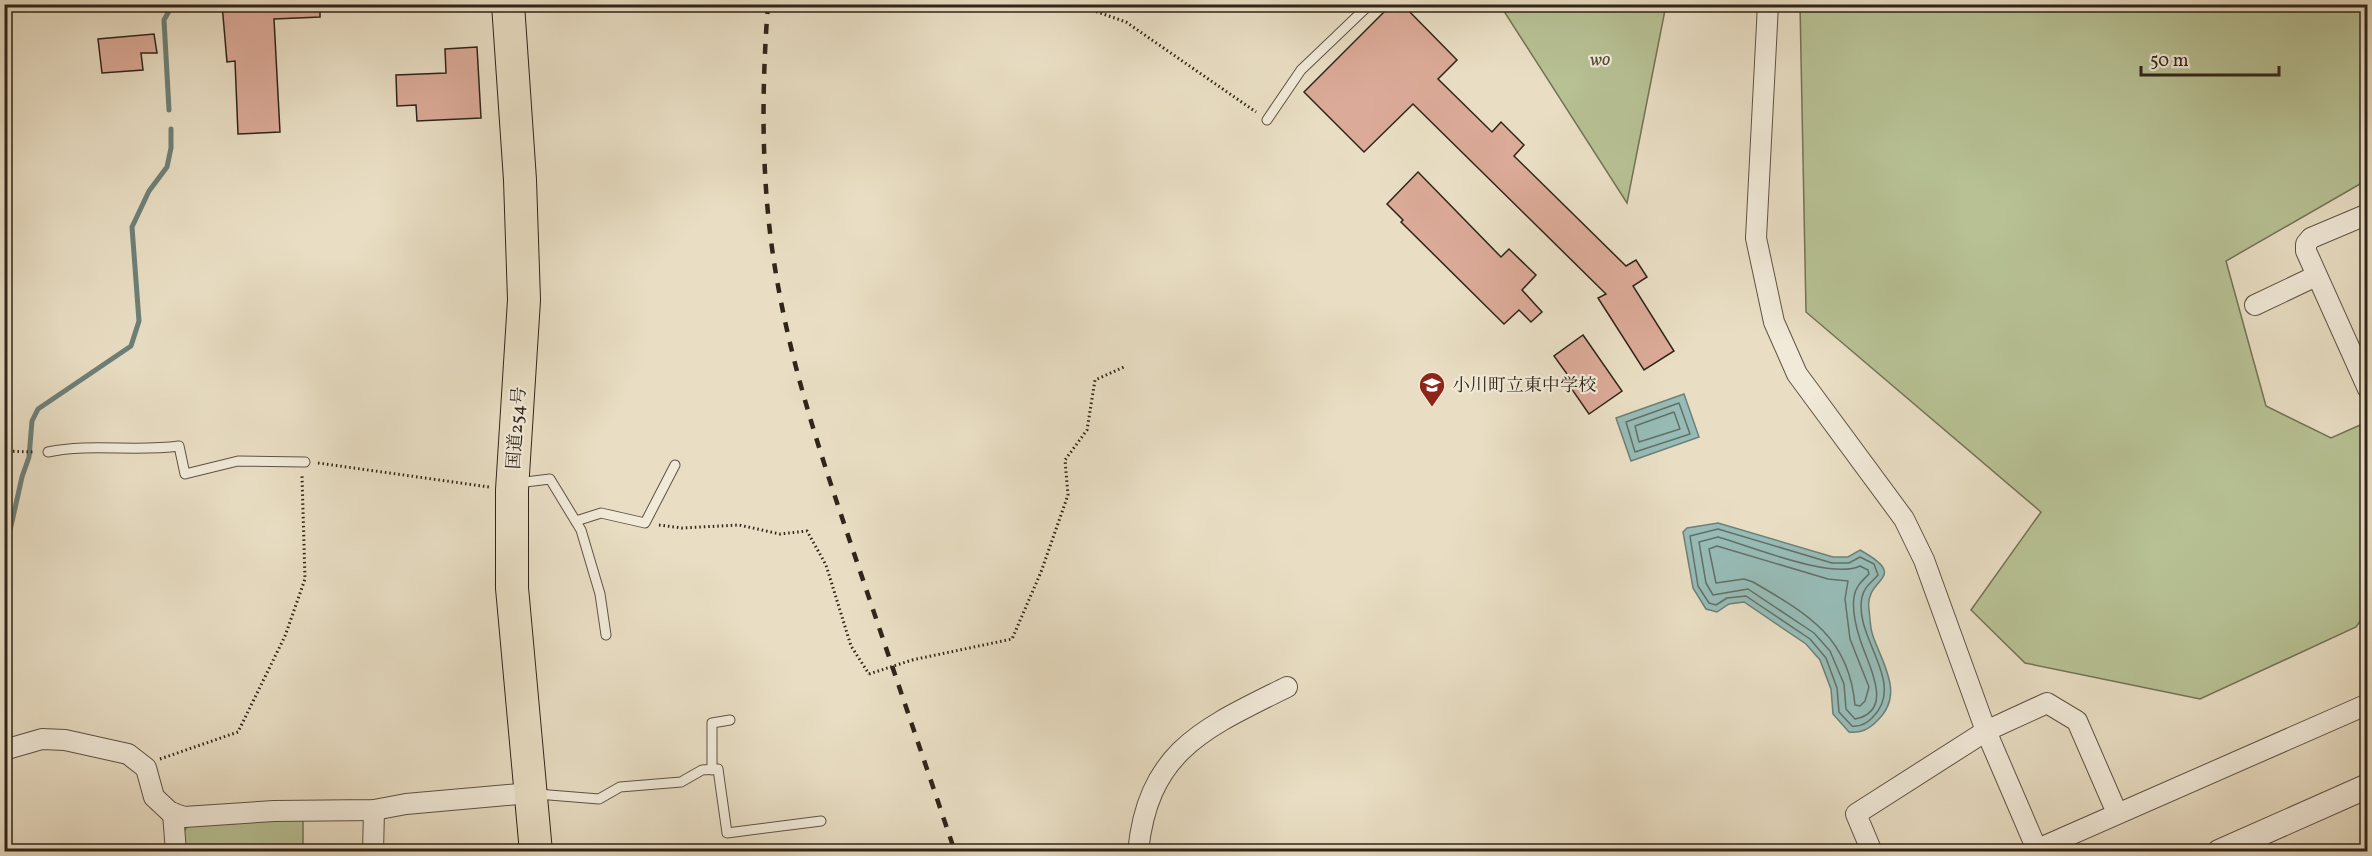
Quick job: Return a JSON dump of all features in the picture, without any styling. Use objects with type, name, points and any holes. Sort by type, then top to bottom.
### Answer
[{"type":"highway","name":"国道254号","points":[[508,4],[520,180],[524,300],[512,487],[512,588],[536,852]]},
{"type":"street","points":[[1768,4],[1756,238],[1774,322],[1797,374],[1904,519],[1924,560],[1986,731],[2035,851],[2367,704]]},
{"type":"street","points":[[2367,214],[2311,238],[2306,244],[2306,251],[2316,276],[2367,389]]},
{"type":"street","points":[[2255,305],[2316,276]]},
{"type":"street","points":[[1138,852],[1140,830],[1155,784],[1174,755],[1214,724],[1287,687]]},
{"type":"street","points":[[1872,852],[1856,814],[1986,731],[2047,703],[2077,721],[2117,813]]},
{"type":"street","points":[[4,750],[42,739],[65,741],[128,754],[146,768],[154,797],[173,813],[184,817],[274,811],[374,810],[429,801],[530,793]]},
{"type":"street","points":[[2218,852],[2367,786]]},
{"type":"street","points":[[373,852],[374,810]]},
{"type":"street","points":[[173,813],[176,852]]},
{"type":"lane","points":[[1267,120],[1301,70],[1370,4]]},
{"type":"lane","points":[[48,452],[70,447],[148,450],[179,446],[185,474],[238,461],[305,462]]},
{"type":"lane","points":[[576,521],[601,513],[645,523],[675,465]]},
{"type":"lane","points":[[512,487],[550,479],[576,521],[600,594],[606,635]]},
{"type":"lane","points":[[712,770],[712,723],[730,720]]},
{"type":"lane","points":[[530,793],[599,799],[620,787],[681,782],[702,771],[718,769],[727,833],[822,821]]},
{"type":"path","points":[[1075,4],[1126,22],[1267,120]]},
{"type":"path","points":[[645,523],[682,528],[739,525],[780,534],[807,531],[826,565],[851,646],[869,674],[912,660],[1012,639],[1041,572],[1068,495],[1065,460],[1087,430],[1095,380],[1124,367]]},
{"type":"path","points":[[4,451],[37,452]]},
{"type":"path","points":[[146,768],[158,759],[238,732],[285,636],[305,579],[301,479],[305,462],[512,487]]},
{"type":"green space","name":"wo","points":[[1500,5],[1666,5],[1627,203]]},
{"type":"green space","points":[[1800,5],[2367,5],[2367,180],[2226,261],[2266,406],[2331,438],[2367,422],[2367,612],[2356,627],[2200,699],[2025,663],[1971,610],[2041,512],[1806,312]]},
{"type":"green space","points":[[303,816],[303,851],[183,851],[182,834],[190,823]]},
{"type":"water","points":[[1684,394],[1699,437],[1631,461],[1616,418]]},
{"type":"water","points":[[1718,523],[1833,557],[1848,557],[1860,550],[1883,567],[1882,578],[1869,598],[1869,609],[1872,633],[1886,669],[1891,690],[1890,701],[1885,711],[1871,727],[1849,732],[1833,714],[1831,689],[1820,660],[1806,644],[1744,602],[1729,604],[1717,612],[1706,609],[1693,588],[1683,532],[1687,528]]},
{"type":"building","points":[[222,4],[320,4],[320,17],[274,19],[280,132],[238,134],[235,61],[227,62]]},
{"type":"building","points":[[1392,4],[1402,4],[1457,60],[1438,79],[1492,132],[1501,122],[1524,145],[1514,156],[1626,266],[1636,260],[1647,277],[1633,286],[1674,351],[1644,370],[1598,298],[1606,294],[1413,104],[1364,152],[1304,92]]},
{"type":"building","points":[[154,34],[157,53],[141,53],[143,70],[102,73],[98,39]]},
{"type":"building","points":[[477,47],[481,118],[417,121],[416,105],[397,106],[396,75],[446,73],[445,49]]},
{"type":"building","points":[[1418,172],[1501,257],[1509,249],[1536,275],[1522,290],[1542,312],[1531,322],[1519,310],[1504,324],[1401,222],[1403,220],[1387,204]]},
{"type":"building","points":[[1583,335],[1622,391],[1589,414],[1571,388],[1575,385],[1554,356]]},
{"type":"waterway","points":[[169,110],[164,20],[173,4]]},
{"type":"waterway","points":[[4,651],[9,535],[22,477],[29,457],[32,421],[38,409],[131,346],[139,321],[132,227],[149,191],[167,167],[171,148],[171,129]]},
{"type":"railway","points":[[768,4],[764,73],[765,177],[772,246],[784,317],[823,461],[955,852]]},
{"type":"place","name":"小川町立東中学校","points":[[1432,408]]}]
